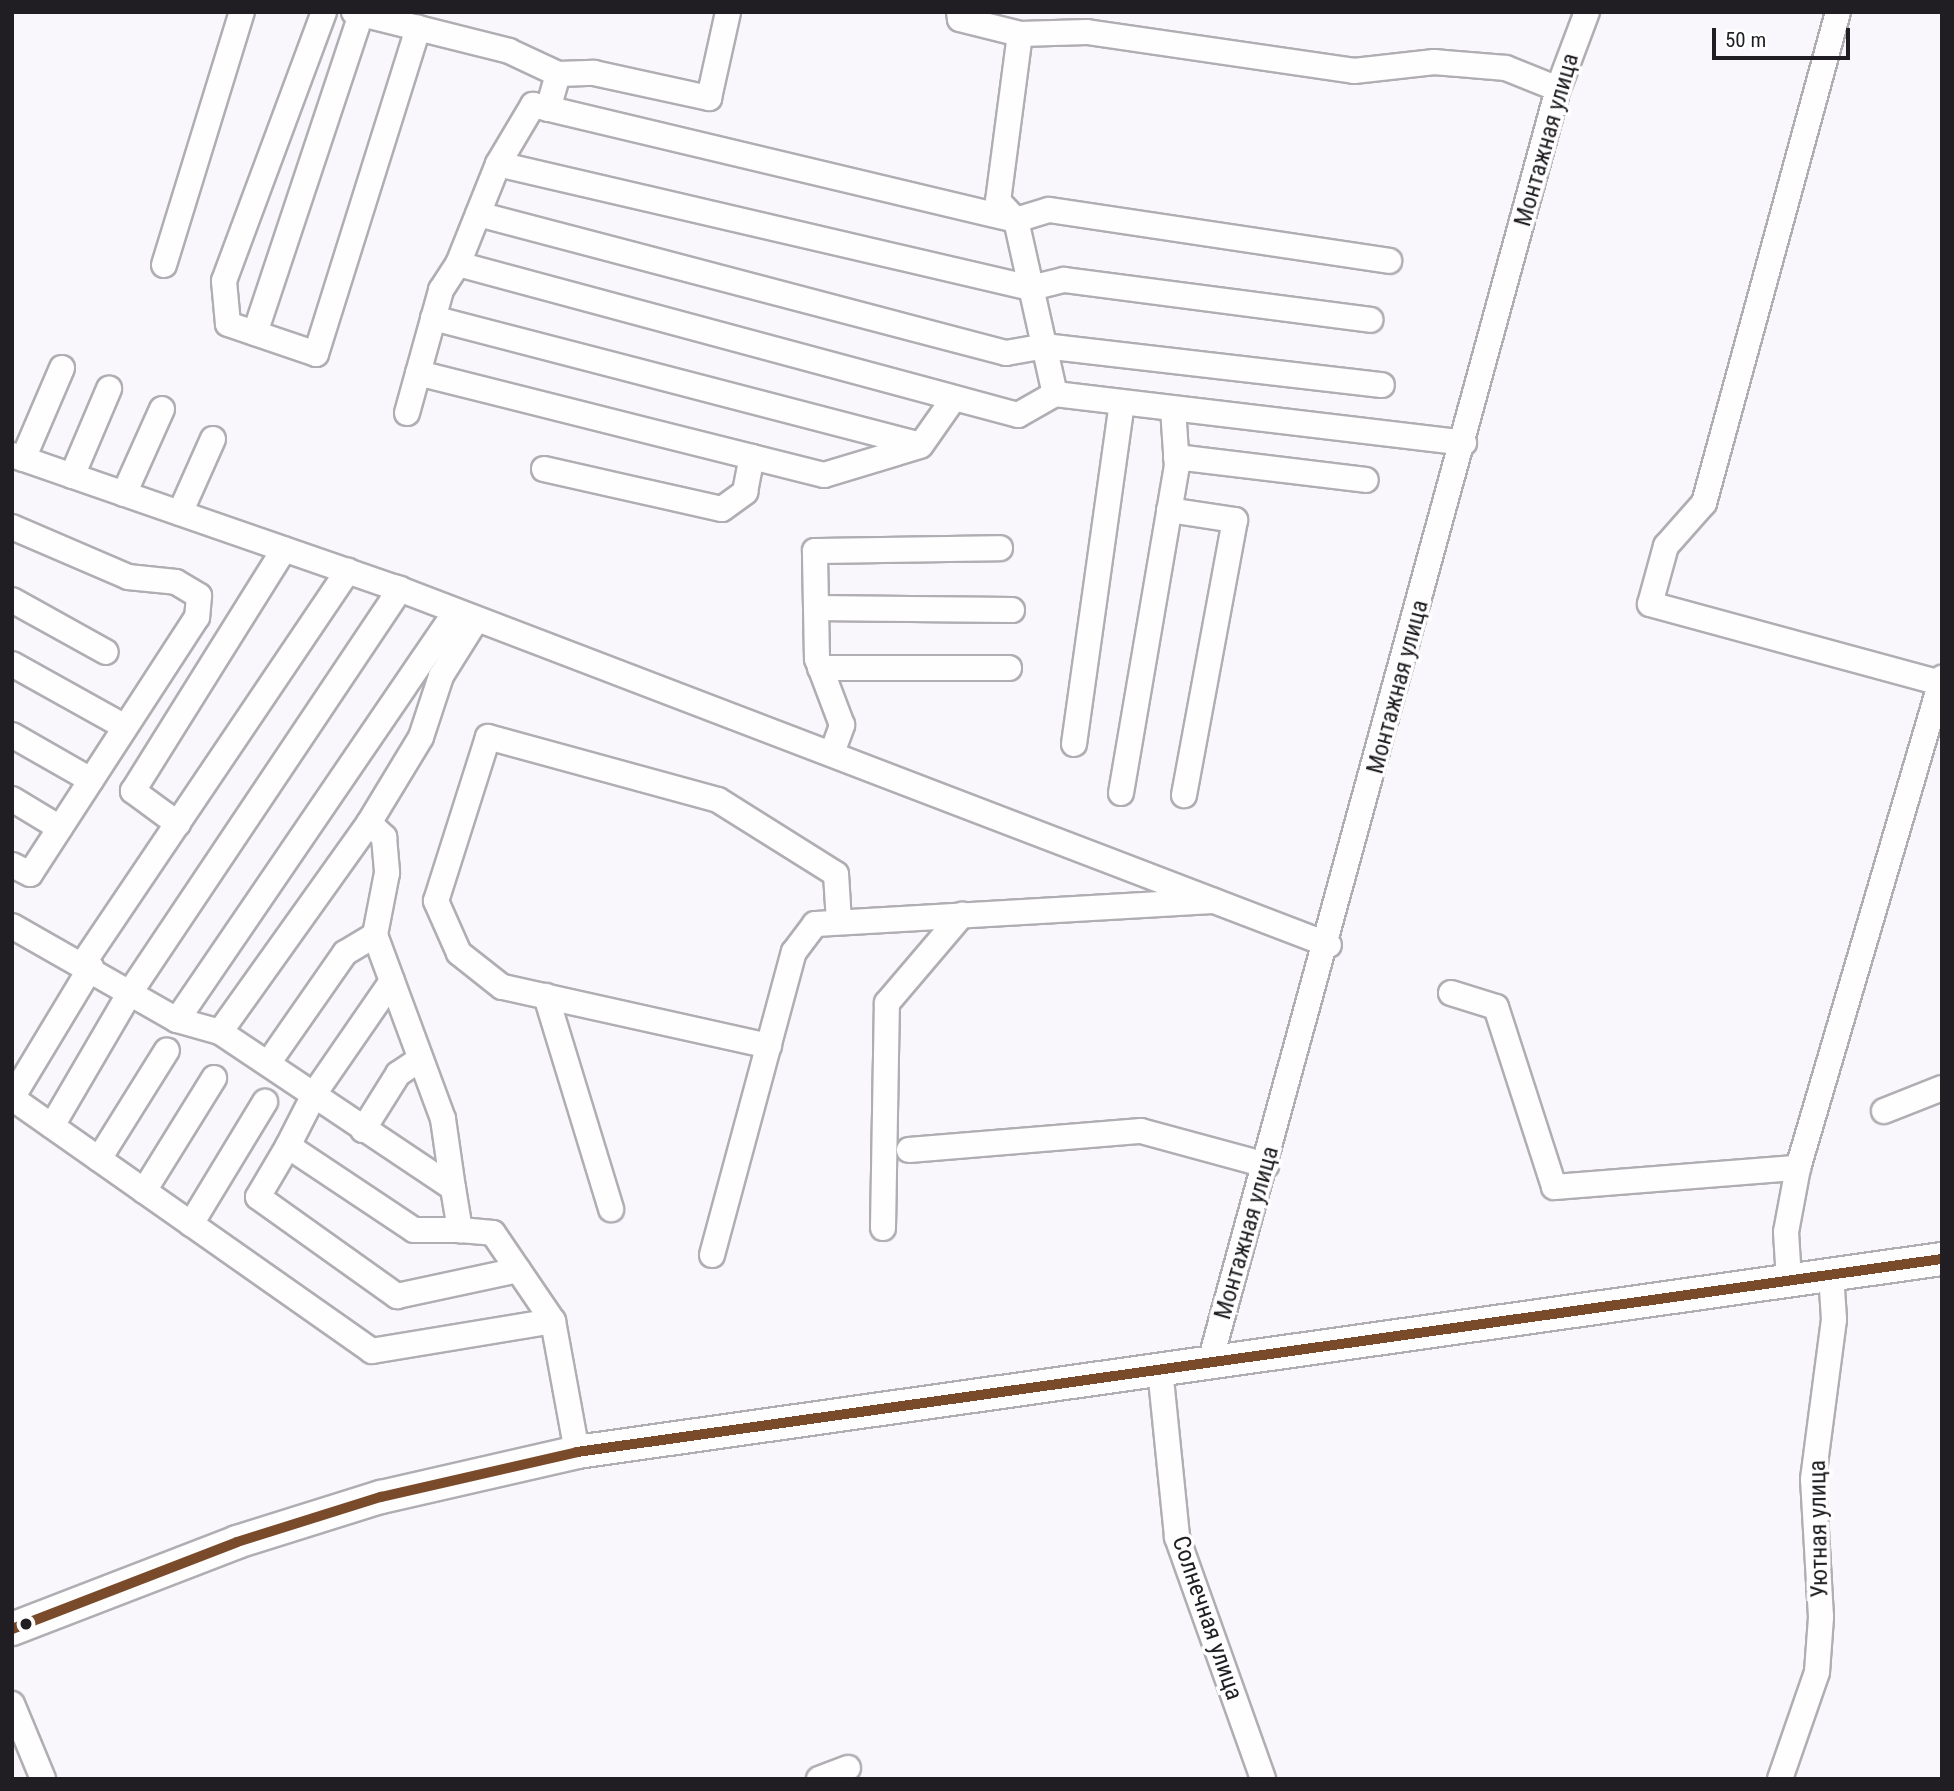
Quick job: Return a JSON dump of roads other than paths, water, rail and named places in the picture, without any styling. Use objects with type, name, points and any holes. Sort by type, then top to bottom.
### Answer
[{"type":"main road","points":[[12,1629],[263,1534],[381,1497],[577,1452],[1942,1259]]},
{"type":"street","points":[[164,265],[242,12]]},
{"type":"street","points":[[324,12],[225,281],[228,324],[316,354],[418,28]]},
{"type":"street","points":[[255,333],[357,13],[509,51],[558,74],[594,73],[709,98],[727,12]]},
{"type":"street","points":[[959,12],[960,19],[1020,34],[1087,32],[1354,71],[1433,62],[1506,68],[1558,89]]},
{"type":"street","name":"Монтажная улица","points":[[1210,1362],[1329,945],[1558,89],[1587,12]]},
{"type":"street","points":[[1789,1280],[1786,1232],[1798,1168],[1941,680],[1650,604],[1666,546],[1704,503],[1838,12]]},
{"type":"street","points":[[1020,34],[998,201],[1016,220],[1055,394]]},
{"type":"street","points":[[548,109],[558,74]]},
{"type":"street","points":[[407,413],[433,318],[458,264],[498,163],[533,105],[1016,220],[1049,210],[1389,261]]},
{"type":"street","points":[[498,163],[1031,288],[1064,280],[1370,320]]},
{"type":"street","points":[[478,214],[1006,353],[1044,346],[1382,385]]},
{"type":"street","points":[[458,264],[1018,415],[1055,394],[1464,443]]},
{"type":"street","points":[[433,318],[921,446]]},
{"type":"street","points":[[62,368],[18,457],[400,589],[465,616],[1224,900],[1329,945]]},
{"type":"street","points":[[418,373],[824,475],[921,446],[954,398]]},
{"type":"street","points":[[72,476],[109,389]]},
{"type":"street","points":[[1074,744],[1122,402]]},
{"type":"street","points":[[1121,793],[1169,510],[1176,457],[1173,408]]},
{"type":"street","points":[[124,494],[162,409]]},
{"type":"street","points":[[180,513],[212,439]]},
{"type":"street","points":[[544,469],[722,509],[745,492],[752,457]]},
{"type":"street","points":[[1176,457],[1366,480]]},
{"type":"street","points":[[1169,510],[1235,520],[1184,795]]},
{"type":"street","points":[[12,527],[128,577],[176,582],[199,596],[197,617],[30,874],[12,865]]},
{"type":"street","points":[[832,753],[842,725],[820,668],[815,551],[1000,548]]},
{"type":"street","points":[[178,824],[133,791],[284,549]]},
{"type":"street","points":[[348,571],[87,965],[12,1098],[372,1351],[553,1321]]},
{"type":"street","points":[[52,1126],[131,991],[400,589]]},
{"type":"street","points":[[12,600],[106,652]]},
{"type":"street","points":[[816,608],[1012,610]]},
{"type":"street","points":[[220,1032],[369,823],[421,737],[465,616]]},
{"type":"street","points":[[177,1020],[465,616]]},
{"type":"street","points":[[12,664],[125,727]]},
{"type":"street","points":[[820,668],[1009,668]]},
{"type":"street","points":[[12,735],[91,780]]},
{"type":"street","points":[[769,1046],[502,987],[459,953],[436,901],[488,737],[718,800],[836,874],[839,922]]},
{"type":"street","points":[[12,799],[60,828]]},
{"type":"street","points":[[369,823],[384,837],[387,873],[375,935],[443,1119],[460,1230]]},
{"type":"street","points":[[712,1255],[802,936],[815,924],[1224,900]]},
{"type":"street","points":[[883,1228],[887,1003],[962,915]]},
{"type":"street","points":[[12,926],[87,965],[177,1020],[220,1032],[316,1091],[363,1130],[453,1188]]},
{"type":"street","points":[[269,1062],[345,953],[375,935]]},
{"type":"street","points":[[392,981],[316,1091],[258,1197],[397,1296],[518,1270]]},
{"type":"street","points":[[1451,993],[1496,1007],[1554,1186],[1798,1168]]},
{"type":"street","points":[[546,996],[611,1209]]},
{"type":"street","points":[[99,1159],[167,1050]]},
{"type":"street","points":[[363,1130],[398,1074],[421,1059]]},
{"type":"street","points":[[144,1191],[214,1078]]},
{"type":"street","points":[[1884,1111],[1942,1088]]},
{"type":"street","points":[[191,1224],[265,1102]]},
{"type":"street","points":[[909,1150],[1141,1131],[1266,1165]]},
{"type":"street","points":[[288,1146],[414,1230],[493,1233],[553,1321],[577,1452]]},
{"type":"street","name":"Уютная улица","points":[[1780,1779],[1817,1672],[1821,1617],[1813,1479],[1834,1319],[1831,1274]]},
{"type":"street","name":"Солнечная улица","points":[[1160,1369],[1177,1538],[1262,1779]]},
{"type":"street","points":[[12,1704],[43,1779]]},
{"type":"street","points":[[819,1779],[848,1768]]}]
